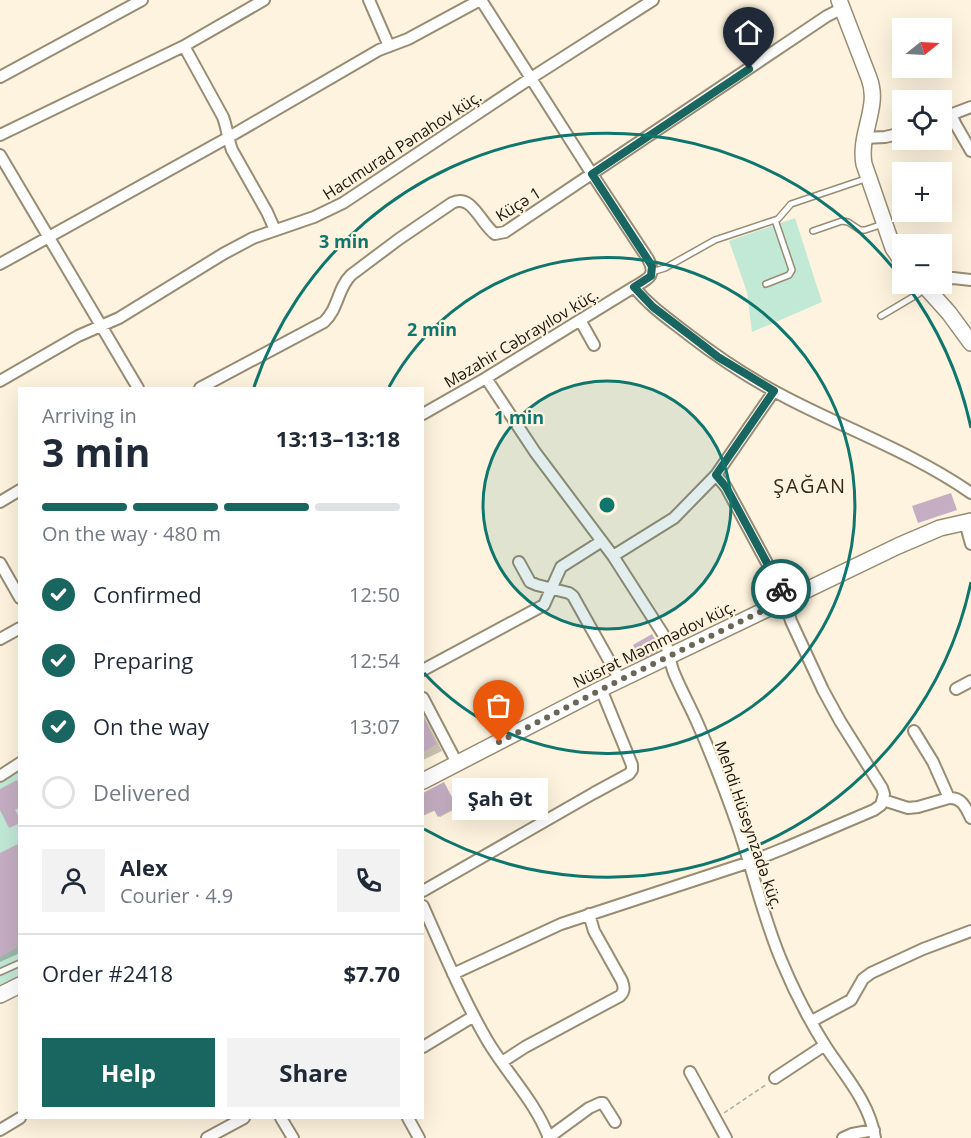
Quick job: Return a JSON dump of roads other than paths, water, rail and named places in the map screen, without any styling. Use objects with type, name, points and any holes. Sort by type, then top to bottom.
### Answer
[{"type":"street","points":[[0,77],[142,0]]},
{"type":"street","points":[[0,135],[184,46],[264,0]]},
{"type":"street","points":[[369,0],[389,46]]},
{"type":"street","points":[[0,264],[379,50],[408,39],[481,0],[648,259],[652,272]]},
{"type":"street","name":"Hacımurad Pənahov küç.","points":[[0,381],[78,336],[119,318],[253,238],[314,218],[343,203],[653,0]]},
{"type":"street","points":[[841,4],[872,90],[872,106],[864,138],[863,157],[892,245]]},
{"type":"street","name":"Küçə 1","points":[[202,387],[324,322],[331,316],[345,282],[351,275],[452,203],[464,200],[489,230],[495,234],[505,232],[818,23],[841,4]]},
{"type":"street","points":[[184,46],[223,117],[232,150],[267,212],[274,230]]},
{"type":"street","points":[[952,114],[971,107]]},
{"type":"street","points":[[952,122],[971,151]]},
{"type":"street","points":[[864,138],[892,135]]},
{"type":"street","points":[[0,155],[137,387]]},
{"type":"street","name":"Məzahir Cəbrayılov küç.","points":[[424,413],[634,287],[651,276],[652,272]]},
{"type":"street","points":[[952,278],[971,280]]},
{"type":"street","points":[[634,287],[653,307],[718,357],[774,391],[916,460],[971,493]]},
{"type":"street","points":[[934,294],[971,343]]},
{"type":"street","points":[[580,320],[594,345]]},
{"type":"street","name":"Mehdi Hüseynzadə küç.","points":[[486,378],[535,452],[613,556],[663,634],[676,678],[726,793],[750,862],[766,918],[788,977],[825,1045],[869,1113],[874,1134]]},
{"type":"street","points":[[613,556],[674,518],[716,475],[774,391]]},
{"type":"street","points":[[453,974],[554,927],[750,862],[881,805],[884,794],[882,788],[823,690],[791,621],[776,579],[726,487],[716,475]]},
{"type":"street","points":[[0,502],[18,491]]},
{"type":"street","points":[[968,522],[971,544]]},
{"type":"street","name":"Nüsrət Məmmədov küç.","points":[[424,780],[620,680],[925,533],[968,522]]},
{"type":"street","points":[[424,669],[540,608],[548,599],[561,567],[602,541]]},
{"type":"street","points":[[519,562],[530,582],[569,592],[573,596],[620,680]]},
{"type":"street","points":[[0,563],[18,594]]},
{"type":"street","points":[[0,639],[18,629]]},
{"type":"street","points":[[956,689],[971,681]]},
{"type":"street","points":[[424,890],[629,774],[632,765],[602,689]]},
{"type":"street","points":[[424,700],[458,763]]},
{"type":"street","points":[[914,731],[933,762],[949,798]]},
{"type":"street","points":[[0,776],[18,764]]},
{"type":"street","points":[[883,800],[908,807],[918,807],[954,797],[967,803],[971,818]]},
{"type":"street","points":[[424,908],[474,1016],[488,1041],[542,1120],[549,1138],[600,1102],[615,1122]]},
{"type":"street","points":[[502,1062],[623,993],[622,981],[594,931],[589,914]]},
{"type":"street","points":[[812,1021],[851,1000],[864,979],[871,973],[923,949],[971,931]]},
{"type":"street","points":[[0,995],[18,986]]},
{"type":"street","points":[[424,1046],[474,1016]]},
{"type":"street","points":[[775,1078],[825,1045]]},
{"type":"street","points":[[690,1072],[726,1138]]},
{"type":"street","points":[[0,1130],[18,1119]]},
{"type":"street","points":[[207,1138],[242,1119]]},
{"type":"street","points":[[284,1119],[293,1138]]},
{"type":"street","points":[[409,1119],[419,1138]]},
{"type":"street","points":[[843,1138],[852,1134],[874,1134]]},
{"type":"lane","points":[[652,272],[665,268],[715,240],[778,219],[791,204],[868,178]]},
{"type":"lane","points":[[766,284],[789,274],[792,270],[774,220]]},
{"type":"lane","points":[[813,231],[842,221],[860,230],[884,224]]},
{"type":"lane","points":[[882,316],[918,294]]},
{"type":"lane","points":[[0,972],[18,967]]},
{"type":"place","name":"Şah Ət","points":[[499,742]]},
{"type":"district","name":"ŞAĞAN","points":[[810,486]]}]
